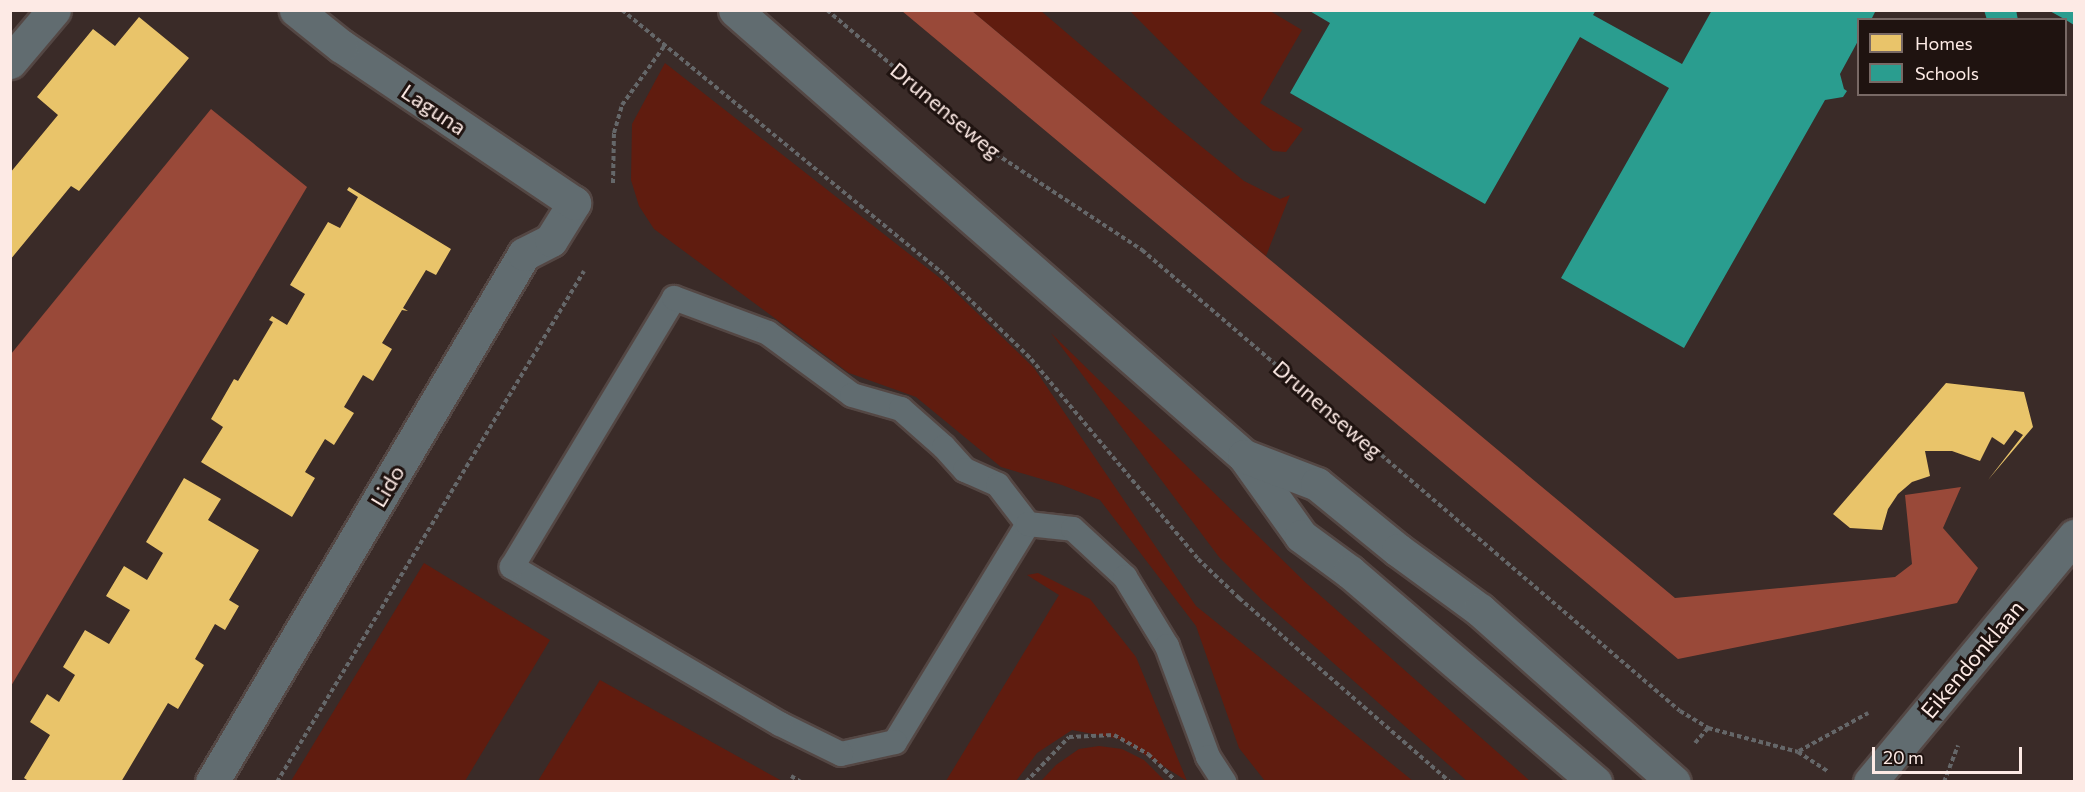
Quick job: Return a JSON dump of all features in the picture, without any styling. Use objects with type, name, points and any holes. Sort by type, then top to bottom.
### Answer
[{"type":"street","points":[[10,62],[54,10]]},
{"type":"street","name":"Laguna","points":[[296,10],[341,46],[574,203]]},
{"type":"street","points":[[735,10],[1244,456],[1301,537],[1350,572],[1595,782]]},
{"type":"street","name":"Lido","points":[[212,782],[524,254],[551,240],[574,203]]},
{"type":"street","points":[[1244,456],[1317,484],[1398,550],[1480,610],[1674,782]]},
{"type":"street","name":"Eikendonklaan","points":[[1870,782],[2074,536]]},
{"type":"lane","points":[[1028,524],[895,742],[841,754],[780,724],[512,567],[674,298],[768,333],[852,395],[902,409],[944,447],[965,470],[998,485],[1028,524],[1073,529],[1125,577],[1167,646],[1208,757],[1224,782]]},
{"type":"path","points":[[622,10],[940,271],[1031,359],[1198,559],[1239,598],[1450,782]]},
{"type":"path","name":"Drunenseweg","points":[[827,10],[996,154],[1142,250],[1680,711],[1708,728],[1798,752],[1836,777]]},
{"type":"path","points":[[612,190],[614,133],[622,105],[665,45]]},
{"type":"path","points":[[278,782],[588,265]]},
{"type":"path","points":[[1026,782],[1069,736],[1114,735],[1148,754],[1177,782]]},
{"type":"shaded area","points":[[902,11],[972,11],[1675,598],[1895,577],[1912,564],[1905,495],[1961,487],[1943,528],[1978,568],[1957,603],[1678,659]]},
{"type":"shaded area","points":[[972,11],[1041,11],[1244,181],[1280,199],[1290,195],[1266,256]]},
{"type":"shaded area","points":[[1130,11],[1270,11],[1302,30],[1260,103],[1303,129],[1286,152],[1273,151],[1235,117]]},
{"type":"shaded area","points":[[665,63],[945,282],[1034,368],[1196,606],[1413,781],[1265,781],[1239,748],[1196,626],[1100,500],[1062,485],[1001,467],[916,397],[849,373],[654,229],[639,206],[631,180],[632,124]]},
{"type":"shaded area","points":[[211,109],[307,187],[11,686],[11,354]]},
{"type":"shaded area","points":[[1051,333],[1306,583],[1530,781],[1467,781],[1262,600],[1219,557]]},
{"type":"shaded area","points":[[424,563],[550,640],[465,781],[291,781]]},
{"type":"shaded area","points":[[1038,573],[1090,599],[1136,657],[1187,781],[1120,739],[1072,730],[1037,753],[1016,781],[946,781],[1059,595],[1027,575]]},
{"type":"shaded area","points":[[600,680],[782,781],[538,781]]},
{"type":"shaded area","points":[[1099,746],[1122,749],[1144,760],[1165,781],[1041,781],[1056,765],[1079,749]]},
{"type":"building: Homes","points":[[139,17],[189,58],[79,191],[71,186],[10,260],[10,173],[58,115],[37,97],[93,29],[115,46]]},
{"type":"building: Homes","points":[[349,187],[451,249],[436,275],[426,270],[403,308],[408,311],[402,310],[382,343],[392,349],[373,381],[363,375],[344,407],[354,413],[334,445],[325,439],[305,472],[315,478],[292,517],[201,462],[223,427],[211,419],[234,379],[238,381],[273,322],[269,320],[272,316],[287,325],[305,294],[290,285],[328,222],[340,228],[358,197],[347,190]]},
{"type":"building: Homes","points":[[1946,383],[2024,392],[2033,427],[1988,480],[2023,435],[2015,430],[2004,445],[1992,437],[1980,461],[1952,451],[1925,451],[1930,476],[1912,482],[1898,494],[1888,509],[1882,530],[1850,528],[1833,514]]},
{"type":"building: Homes","points":[[184,478],[221,499],[208,520],[259,550],[229,600],[239,606],[225,630],[215,624],[195,659],[204,665],[178,709],[168,703],[121,782],[30,782],[24,778],[50,735],[30,722],[47,694],[59,702],[75,675],[63,667],[85,630],[109,644],[130,610],[106,596],[124,566],[147,580],[163,553],[146,542]]},
{"type":"building: Schools","points":[[1308,10],[1596,10],[1593,15],[1682,64],[1712,10],[1876,10],[1872,18],[1857,18],[1857,43],[1840,74],[1844,89],[1847,91],[1843,97],[1825,100],[1684,348],[1561,278],[1669,88],[1580,37],[1485,204],[1290,93],[1330,23]]},
{"type":"building: Schools","points":[[1984,10],[2016,10],[2018,18],[1986,18]]},
{"type":"building: Schools","points":[[2048,10],[2074,10],[2074,25],[2067,21],[2067,18]]}]
